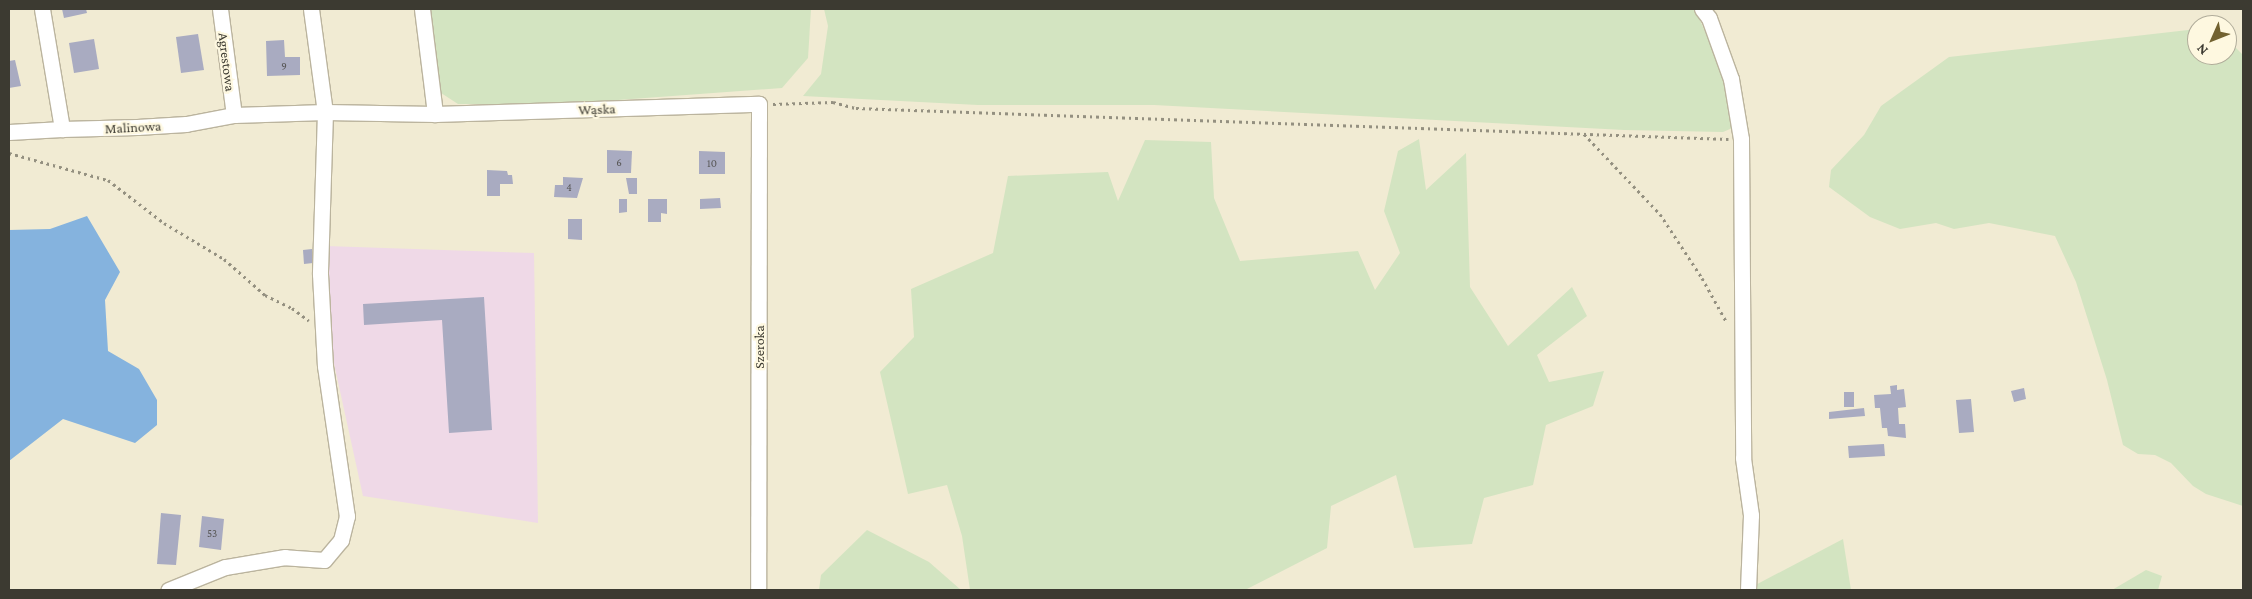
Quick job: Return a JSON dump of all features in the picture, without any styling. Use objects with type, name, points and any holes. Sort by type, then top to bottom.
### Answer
[{"type":"street","points":[[42,9],[62,129]]},
{"type":"street","name":"Agrestowa","points":[[220,9],[234,115]]},
{"type":"street","points":[[168,590],[224,566],[285,557],[324,560],[341,540],[347,516],[333,432],[323,332],[320,274],[325,112],[311,9]]},
{"type":"street","points":[[422,9],[435,114]]},
{"type":"street","points":[[1702,9],[1709,18],[1732,79],[1741,139],[1743,458],[1751,515],[1748,590]]},
{"type":"street","name":"Wąska","points":[[325,112],[435,114],[759,104]]},
{"type":"street","name":"Szeroka","points":[[758,590],[759,104]]},
{"type":"street","name":"Malinowa","points":[[9,132],[186,124],[234,115],[325,112]]},
{"type":"path","points":[[759,104],[833,102],[856,108],[1741,139]]},
{"type":"path","points":[[1583,133],[1660,214],[1702,278],[1729,326]]},
{"type":"path","points":[[9,153],[108,180],[164,223],[224,260],[265,295],[292,308],[323,332]]},
{"type":"shaded area","points":[[326,246],[534,253],[538,523],[363,496],[326,327]]},
{"type":"green space","points":[[428,9],[811,9],[808,58],[782,88],[564,104],[458,104],[438,91]]},
{"type":"green space","points":[[824,9],[1695,9],[1718,61],[1737,126],[1723,132],[1624,130],[1154,105],[978,105],[803,96],[821,74],[828,26]]},
{"type":"green space","points":[[2187,30],[2187,65],[2237,65],[2237,49],[2243,55],[2243,506],[2206,494],[2193,486],[2171,463],[2155,455],[2138,454],[2123,445],[2107,380],[2076,282],[2055,236],[1989,223],[1954,229],[1936,223],[1900,229],[1870,217],[1829,187],[1831,170],[1864,135],[1881,106],[1949,57]]},
{"type":"green space","points":[[1419,139],[1426,190],[1466,153],[1470,287],[1508,346],[1572,287],[1587,316],[1537,355],[1549,382],[1604,371],[1593,406],[1546,425],[1533,485],[1484,498],[1472,544],[1414,548],[1396,475],[1331,506],[1327,548],[1245,590],[970,590],[962,536],[947,485],[908,494],[880,372],[914,337],[911,289],[993,253],[1008,176],[1108,172],[1118,201],[1145,140],[1211,142],[1214,198],[1240,261],[1358,251],[1375,290],[1400,253],[1384,211],[1398,151]]},
{"type":"green space","points":[[867,530],[929,562],[961,590],[819,590],[821,575]]},
{"type":"green space","points":[[1843,539],[1851,590],[1746,590]]},
{"type":"green space","points":[[2146,570],[2162,576],[2158,590],[2112,590]]},
{"type":"water","points":[[87,216],[120,272],[105,300],[108,351],[139,369],[157,400],[157,425],[135,443],[63,419],[9,461],[9,230],[50,229]]},
{"type":"building","points":[[62,9],[86,9],[87,13],[64,18]]},
{"type":"building","points":[[198,34],[204,70],[181,73],[176,37]]},
{"type":"building","points":[[94,39],[99,69],[74,73],[69,43]]},
{"type":"building","points":[[284,40],[285,57],[300,57],[300,75],[267,76],[266,41]]},
{"type":"building","points":[[15,60],[21,86],[9,88],[9,61]]},
{"type":"building","points":[[607,150],[632,151],[631,173],[607,173]]},
{"type":"building","points":[[699,151],[725,152],[725,174],[699,174]]},
{"type":"building","points":[[487,170],[507,171],[508,175],[512,175],[513,184],[500,184],[500,196],[487,196]]},
{"type":"building","points":[[563,177],[583,178],[577,198],[554,197],[555,185],[563,185]]},
{"type":"building","points":[[626,178],[637,178],[637,194],[629,194]]},
{"type":"building","points":[[720,198],[721,208],[700,209],[700,199]]},
{"type":"building","points":[[619,199],[627,199],[627,212],[619,213]]},
{"type":"building","points":[[648,199],[667,199],[667,214],[661,213],[661,222],[648,222]]},
{"type":"building","points":[[568,219],[582,219],[582,240],[568,239]]},
{"type":"building","points":[[312,249],[313,263],[304,264],[303,250]]},
{"type":"building","points":[[484,297],[492,430],[449,433],[442,320],[364,325],[363,304]]},
{"type":"building","points":[[1897,385],[1897,390],[1904,389],[1906,407],[1898,408],[1899,424],[1905,424],[1906,438],[1888,436],[1887,428],[1882,428],[1880,408],[1875,408],[1874,395],[1891,394],[1890,386]]},
{"type":"building","points":[[2024,388],[2026,399],[2014,402],[2011,391]]},
{"type":"building","points":[[1844,392],[1854,392],[1854,407],[1844,407]]},
{"type":"building","points":[[1971,399],[1974,432],[1959,433],[1956,400]]},
{"type":"building","points":[[1864,408],[1865,416],[1829,419],[1829,412]]},
{"type":"building","points":[[1884,444],[1885,456],[1849,458],[1848,446]]},
{"type":"building","points":[[161,513],[181,515],[176,565],[157,564]]},
{"type":"building","points":[[202,516],[224,519],[221,550],[199,547]]}]
